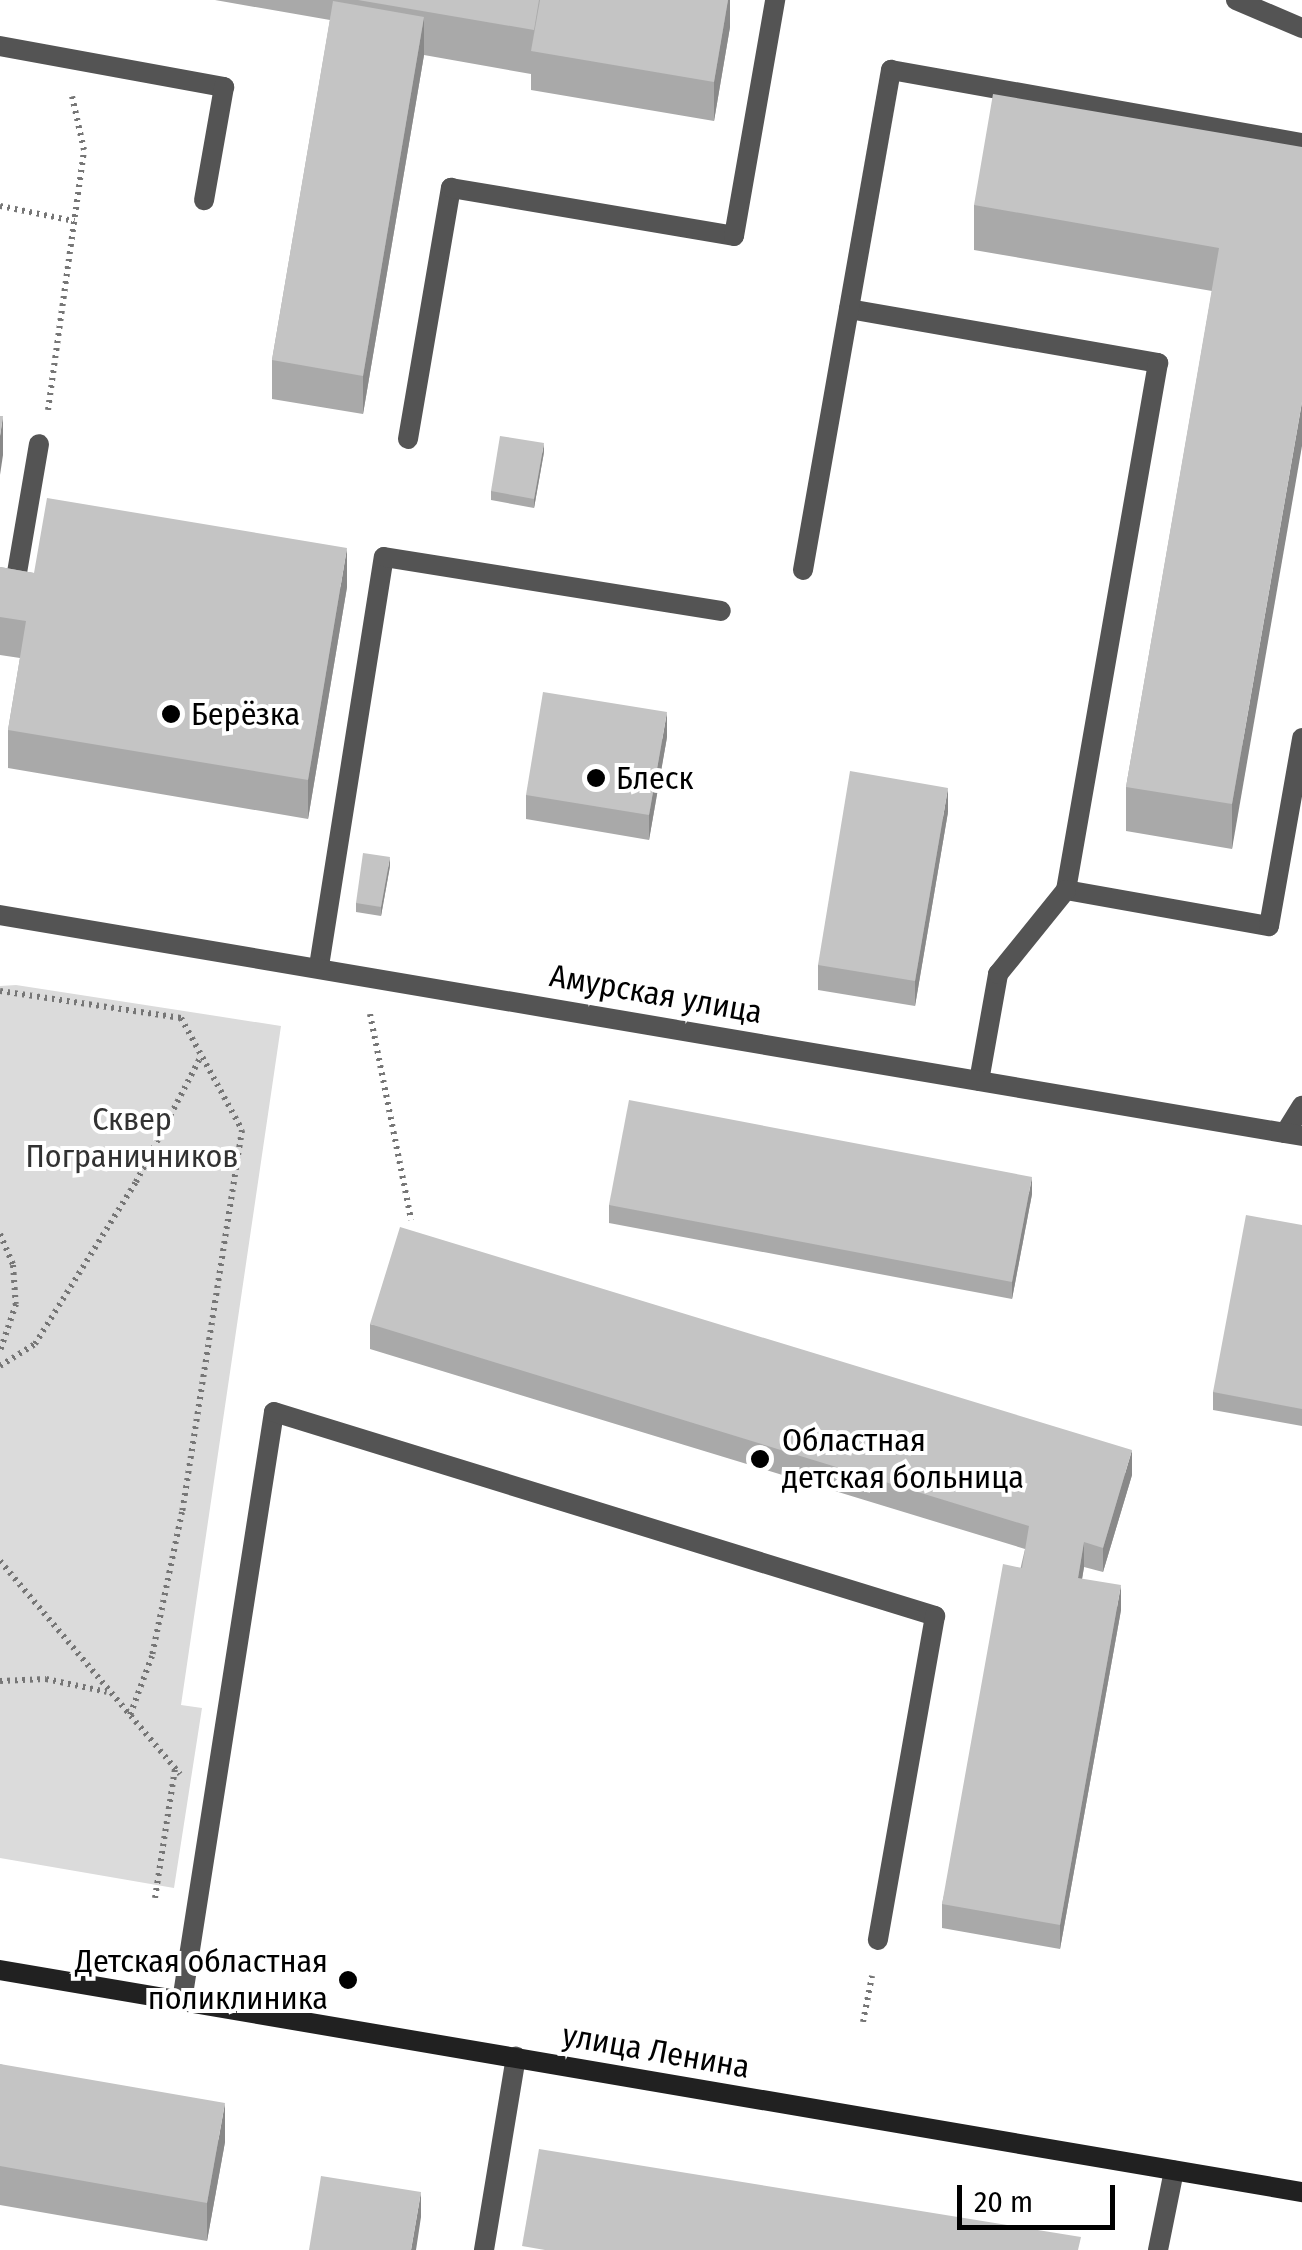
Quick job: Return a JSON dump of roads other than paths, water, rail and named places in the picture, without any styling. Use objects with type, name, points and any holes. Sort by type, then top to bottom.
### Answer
[{"type":"main road","name":"улица Ленина","points":[[0,1970],[1302,2192]]},
{"type":"street","points":[[408,439],[451,188],[734,236],[775,0]]},
{"type":"street","points":[[1236,0],[1302,28]]},
{"type":"street","points":[[0,46],[224,87],[204,200]]},
{"type":"street","points":[[803,570],[890,70],[1302,143]]},
{"type":"street","points":[[849,309],[1158,363],[1066,890],[998,974],[979,1080]]},
{"type":"street","points":[[11,608],[39,444]]},
{"type":"street","points":[[319,966],[384,557],[721,610]]},
{"type":"street","points":[[1066,890],[1269,926],[1302,738]]},
{"type":"street","name":"Амурская улица","points":[[0,915],[319,966],[1293,1135]]},
{"type":"street","points":[[1293,1135],[1302,1106]]},
{"type":"street","points":[[182,2001],[274,1412],[935,1616],[878,1940]]},
{"type":"street","points":[[484,2250],[516,2058]]},
{"type":"street","points":[[1158,2250],[1174,2170]]},
{"type":"place","name":"Берёзка","points":[[171,714]]},
{"type":"place","name":"Блеск","points":[[596,778]]},
{"type":"place","name":"Областная детская больница","points":[[760,1459]]},
{"type":"place","name":"Детская областная поликлиника","points":[[348,1980]]},
{"type":"park label","name":"Сквер Пограничников","points":[[132,1138]]}]
